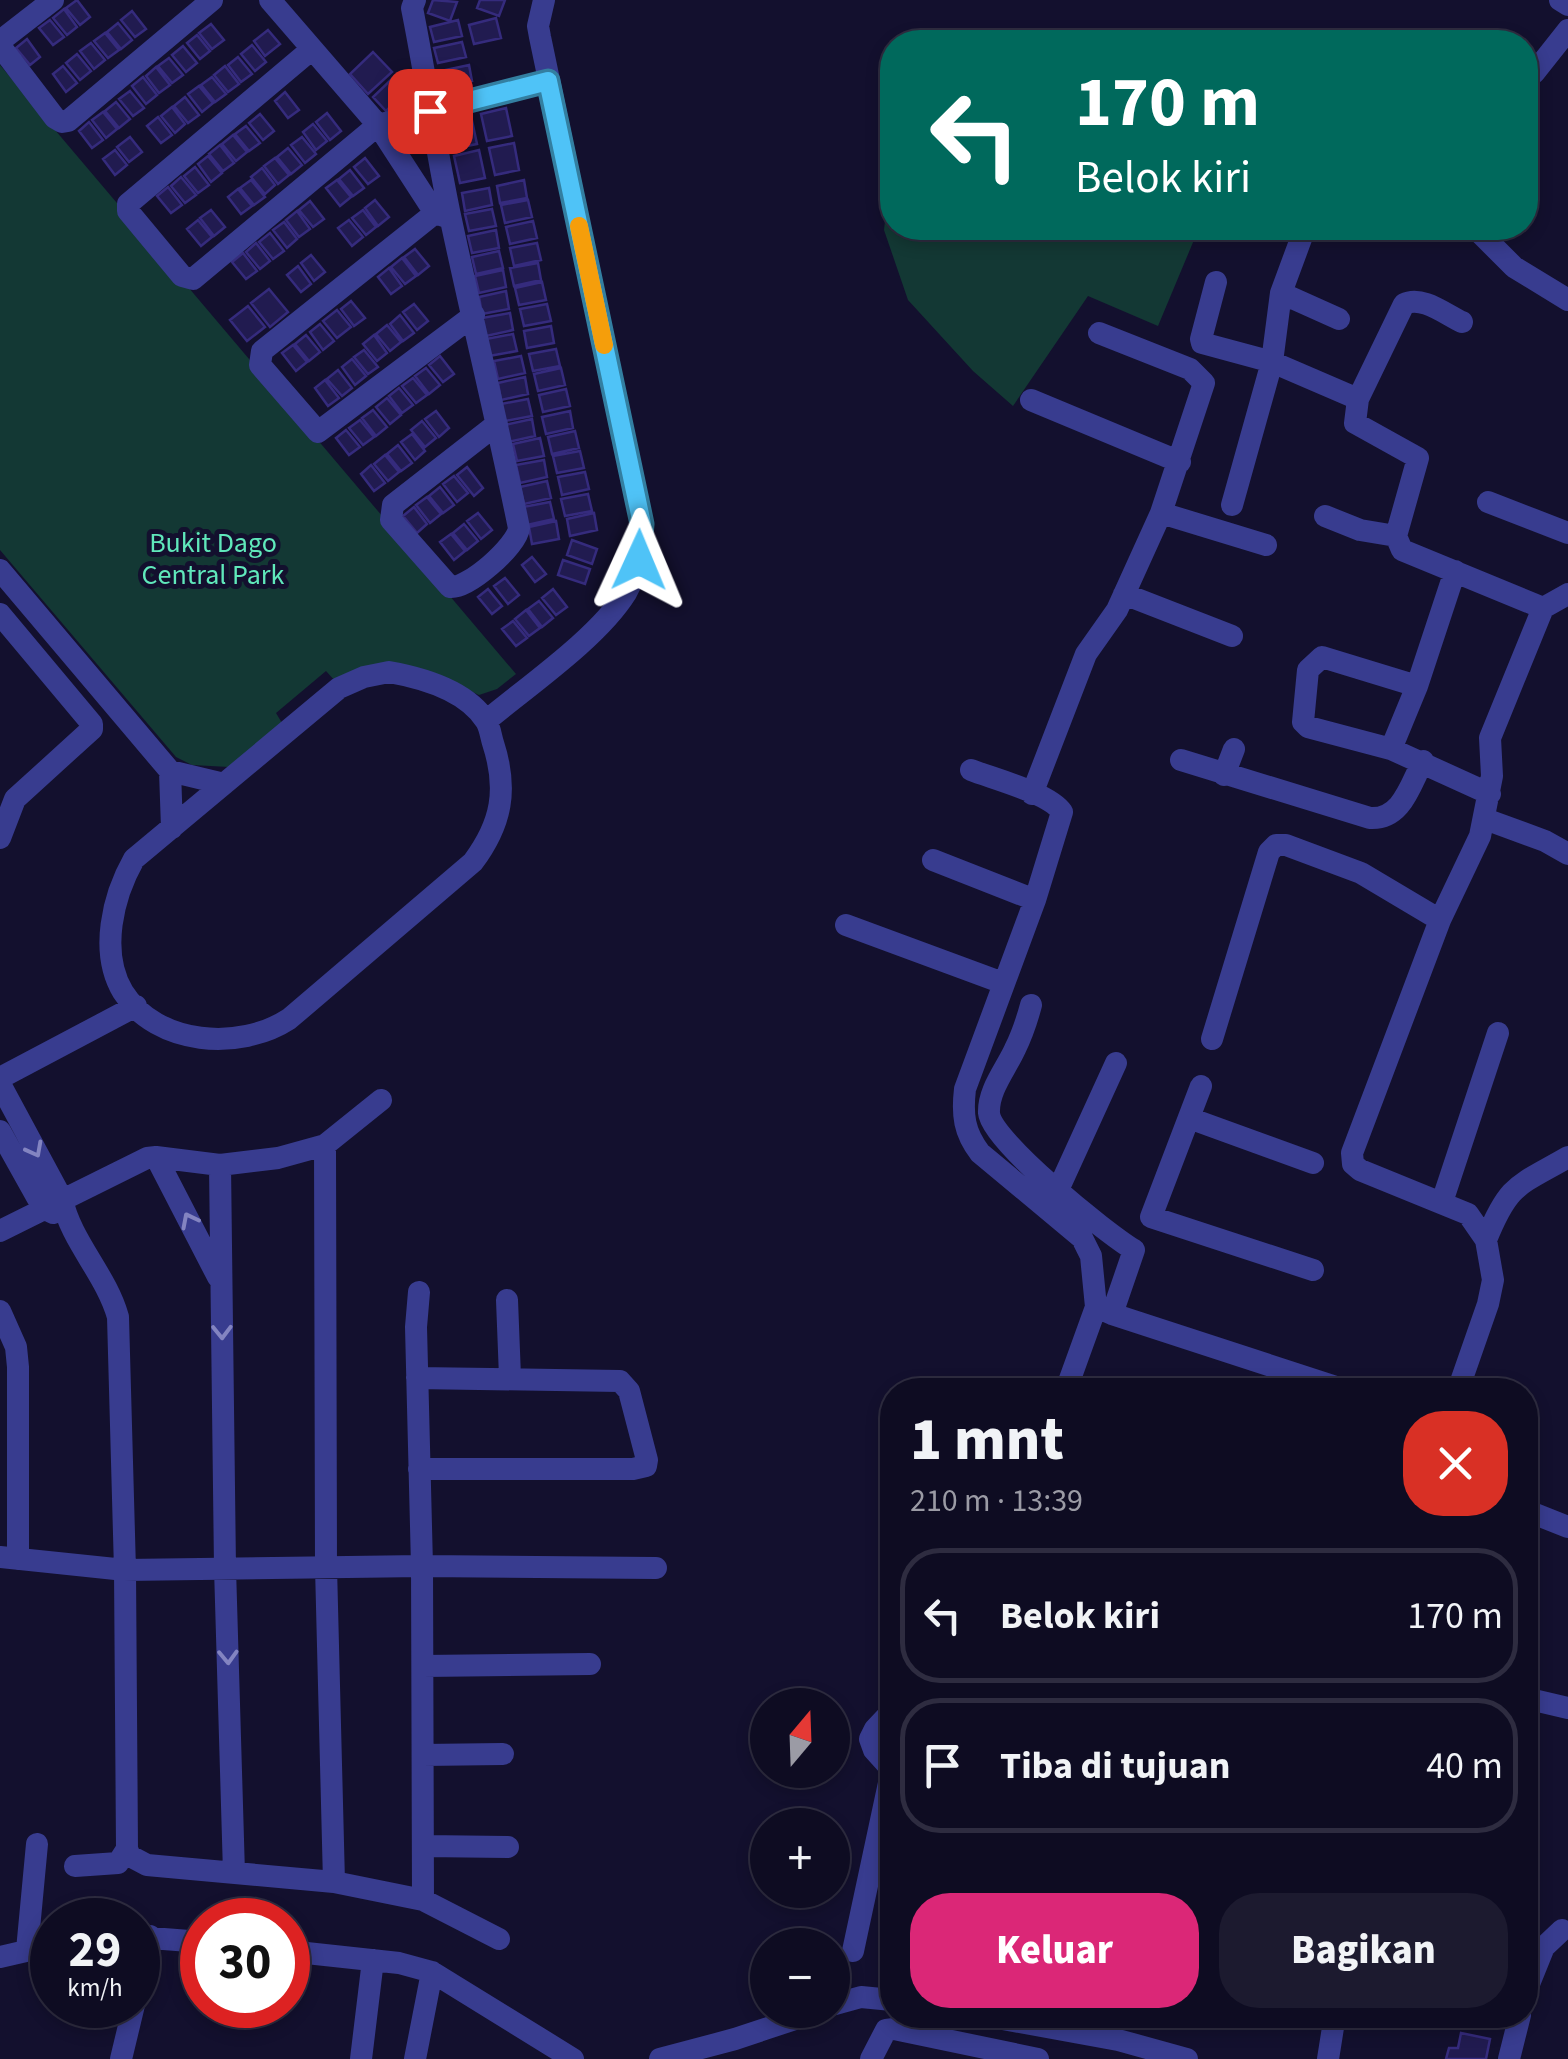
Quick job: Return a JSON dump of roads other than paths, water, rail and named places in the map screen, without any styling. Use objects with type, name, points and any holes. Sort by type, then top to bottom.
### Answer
[{"type":"street","points":[[53,0],[4,38],[0,46],[62,122],[68,121],[212,0]]},
{"type":"street","points":[[270,0],[378,125],[443,216]]},
{"type":"street","points":[[486,721],[610,615],[628,590],[639,560],[642,524],[548,81],[538,26],[544,0]]},
{"type":"street","points":[[1560,0],[1568,6]]},
{"type":"street","points":[[411,3],[443,216],[474,315],[498,424],[520,533],[464,586],[450,587],[391,520],[390,511],[498,424]]},
{"type":"street","points":[[1538,68],[1568,30]]},
{"type":"street","points":[[312,49],[128,204],[128,211],[182,276],[192,279],[378,125],[548,81]]},
{"type":"street","points":[[443,216],[262,351],[260,365],[318,432],[474,315]]},
{"type":"street","points":[[1232,505],[1272,362],[1281,293],[1301,240]]},
{"type":"street","points":[[1487,240],[1514,267],[1568,300]]},
{"type":"street","points":[[1216,282],[1202,343],[1272,362],[1358,399]]},
{"type":"street","points":[[1281,293],[1340,319]]},
{"type":"street","points":[[1462,322],[1419,301],[1404,304],[1358,399],[1355,423],[1418,458],[1396,536],[1402,550],[1543,608]]},
{"type":"street","points":[[1032,794],[1086,654],[1117,610],[1161,513],[1204,383],[1199,375],[1099,333]]},
{"type":"street","points":[[1031,400],[1180,462]]},
{"type":"street","points":[[1488,502],[1568,533]]},
{"type":"street","points":[[1161,513],[1266,545]]},
{"type":"street","points":[[1325,516],[1360,530],[1396,536]]},
{"type":"street","points":[[0,570],[170,770],[224,784]]},
{"type":"street","points":[[1392,749],[1455,571]]},
{"type":"street","points":[[1124,594],[1232,636]]},
{"type":"street","points":[[1462,1378],[1493,1280],[1486,1240],[1468,1214],[1360,1170],[1351,1159],[1440,920],[1485,818],[1490,794],[1490,738],[1543,608],[1568,594]]},
{"type":"street","points":[[0,614],[92,724],[88,735],[36,777],[8,790],[0,838]]},
{"type":"street","points":[[1417,686],[1330,658],[1314,661],[1308,670],[1303,722],[1308,727],[1392,749],[1490,794]]},
{"type":"street","points":[[389,672],[435,684],[460,697],[486,721],[501,768],[503,798],[498,820],[474,862],[289,1019],[270,1031],[222,1040],[196,1037],[164,1025],[136,1006],[122,990],[110,935],[113,907],[134,859],[224,784],[339,688],[364,676],[389,672]]},
{"type":"street","points":[[1224,775],[1234,749]]},
{"type":"street","points":[[1182,760],[1370,818],[1385,818],[1397,811],[1423,761]]},
{"type":"street","points":[[170,770],[172,828]]},
{"type":"street","points":[[970,770],[1059,806],[1062,812],[1036,900],[965,1089],[962,1114],[968,1139],[1082,1238],[1091,1256],[1104,1310]]},
{"type":"street","points":[[1485,818],[1568,854]]},
{"type":"street","points":[[1212,1038],[1269,852],[1276,846],[1286,845],[1361,873],[1440,920]]},
{"type":"street","points":[[934,860],[1036,900]]},
{"type":"street","points":[[846,925],[1004,983]]},
{"type":"street","points":[[1031,1005],[992,1096],[991,1122],[1006,1143],[1058,1190],[1134,1250]]},
{"type":"street","points":[[57,1208],[0,1081],[136,1006]]},
{"type":"street","points":[[1442,1202],[1498,1033]]},
{"type":"street","points":[[1058,1190],[1116,1063]]},
{"type":"street","points":[[1072,1378],[1151,1217],[1201,1086]]},
{"type":"street","points":[[0,1231],[57,1208],[156,1157],[220,1165],[278,1158],[325,1145],[381,1100]]},
{"type":"street","points":[[1189,1118],[1313,1163]]},
{"type":"street","points":[[0,1131],[57,1208],[114,1300],[118,1317],[127,1849],[118,1863],[74,1866]]},
{"type":"street","points":[[325,1145],[326,1567],[334,1882]]},
{"type":"street","points":[[156,1157],[222,1284]]},
{"type":"street","points":[[1486,1240],[1500,1204],[1509,1194],[1527,1178],[1568,1157]]},
{"type":"street","points":[[220,1165],[234,1873]]},
{"type":"street","points":[[1151,1217],[1313,1270]]},
{"type":"street","points":[[419,1292],[423,1900]]},
{"type":"street","points":[[508,1300],[510,1377]]},
{"type":"street","points":[[0,1310],[16,1347],[18,1366],[9,1558],[125,1570],[656,1568]]},
{"type":"street","points":[[1104,1310],[1309,1378]]},
{"type":"street","points":[[417,1378],[620,1381],[629,1392],[646,1466],[419,1470]]},
{"type":"street","points":[[1538,1515],[1568,1527]]},
{"type":"street","points":[[422,1666],[590,1664]]},
{"type":"street","points":[[1538,1701],[1568,1708]]},
{"type":"street","points":[[880,1723],[870,1740],[880,1757]]},
{"type":"street","points":[[424,1755],[504,1754]]},
{"type":"street","points":[[854,1950],[880,1827]]},
{"type":"street","points":[[27,1950],[36,1844]]},
{"type":"street","points":[[424,1846],[508,1846]]},
{"type":"street","points":[[127,1849],[136,1862],[146,1864],[334,1882],[423,1900],[498,1938]]},
{"type":"street","points":[[1538,1962],[1544,1947],[1562,1930]]},
{"type":"street","points":[[0,1957],[30,1949]]},
{"type":"street","points":[[310,1953],[432,1972],[572,2059]]},
{"type":"street","points":[[361,2059],[373,1960]]},
{"type":"street","points":[[415,2059],[432,1972]]},
{"type":"street","points":[[850,2001],[880,1999]]},
{"type":"street","points":[[122,2059],[129,2028]]},
{"type":"street","points":[[660,2059],[770,2028]]},
{"type":"street","points":[[871,2059],[886,2030],[894,2028],[990,2054],[1038,2059]]},
{"type":"street","points":[[990,2054],[991,2028]]},
{"type":"street","points":[[1052,2028],[1118,2040],[1142,2053],[1188,2059]]},
{"type":"street","points":[[1118,2040],[1119,2028]]},
{"type":"street","points":[[1328,2059],[1333,2028]]},
{"type":"street","points":[[1509,2059],[1517,2028]]},
{"type":"park label","name":"Bukit Dago Central Park","points":[[213,558]]}]
